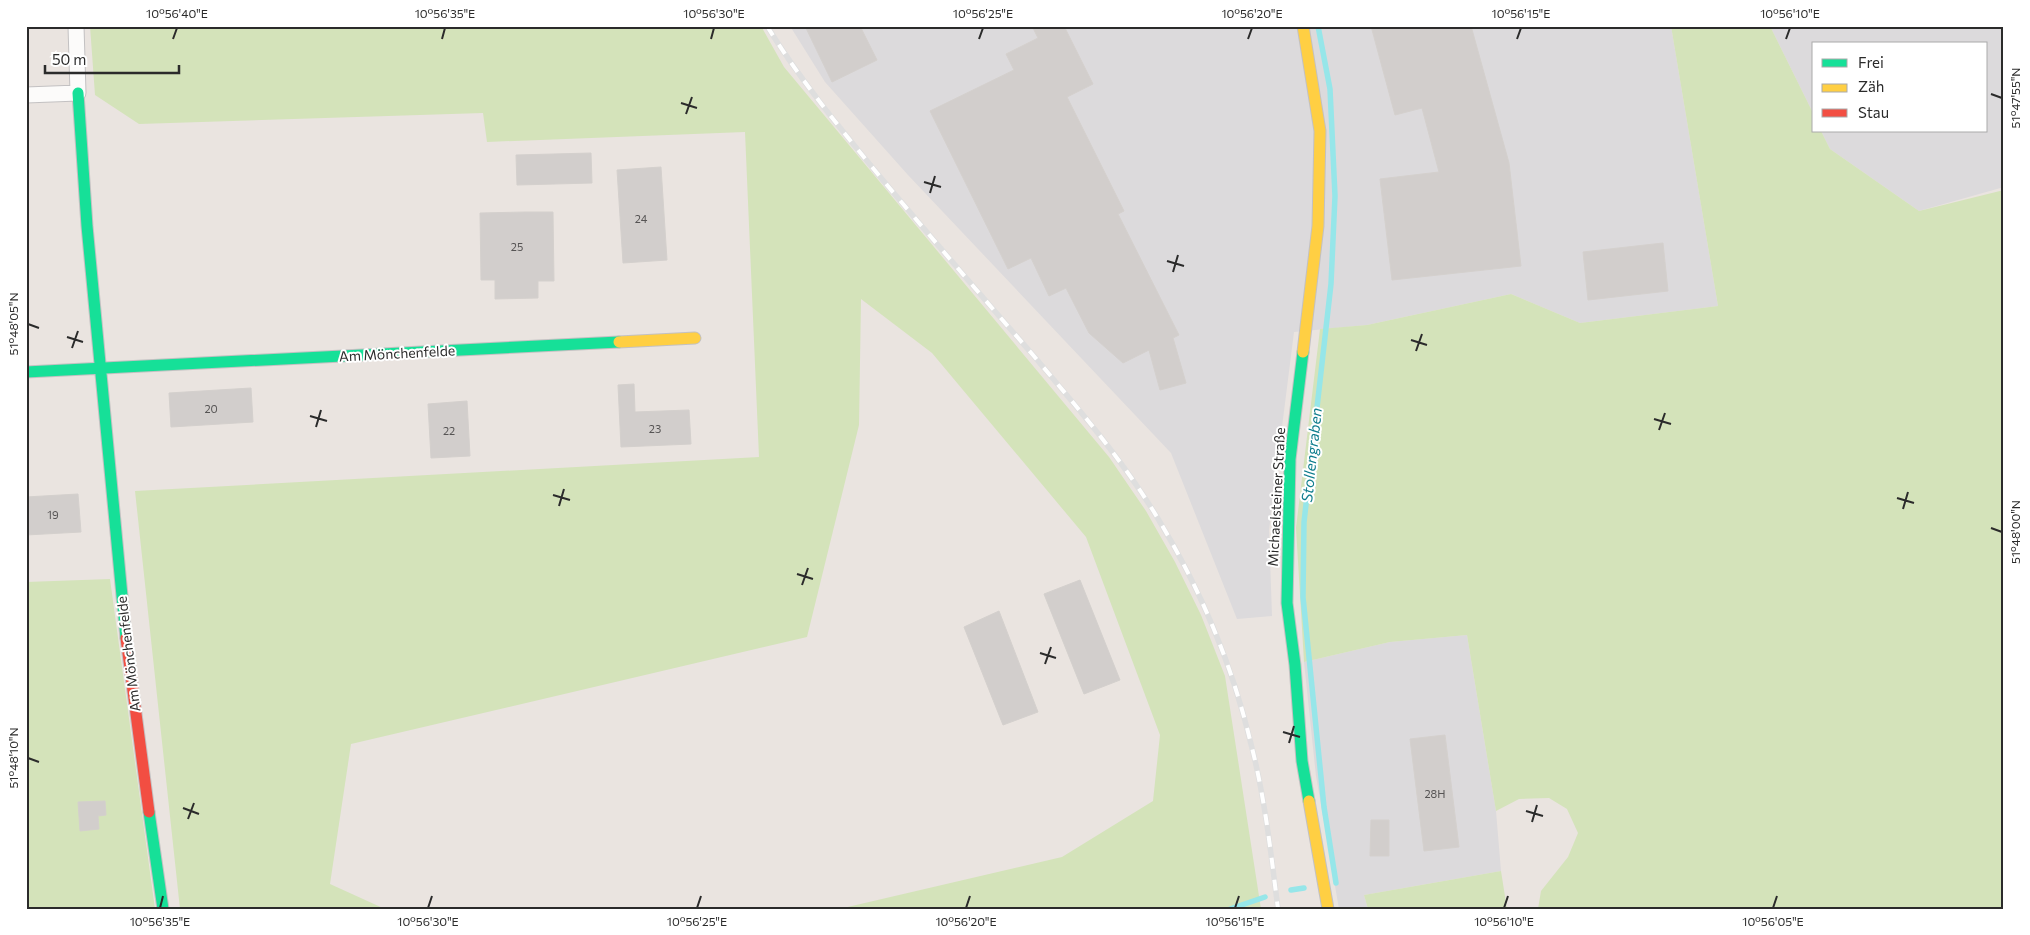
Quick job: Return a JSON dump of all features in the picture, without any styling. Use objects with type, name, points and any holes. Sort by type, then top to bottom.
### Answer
[{"type":"street","name":"Am Mönchenfelde","points":[[76,26],[78,93],[87,226],[118,567],[138,741],[163,909]]},
{"type":"street","name":"Michaelsteiner Straße","points":[[1303,26],[1320,131],[1318,226],[1290,459],[1287,603],[1295,665],[1302,761],[1328,909]]},
{"type":"street","points":[[26,95],[78,93]]},
{"type":"street","name":"Am Mönchenfelde","points":[[26,372],[695,338]]},
{"type":"shaded area","points":[[790,26],[1671,26],[1718,306],[1580,323],[1511,294],[1367,325],[1294,332],[1269,530],[1272,616],[1237,619],[1171,453],[908,175],[825,82]]},
{"type":"shaded area","points":[[1770,26],[2004,26],[2004,187],[1919,211],[1830,149],[1822,132],[1988,132],[1988,42],[1812,42],[1812,111]]},
{"type":"shaded area","points":[[1467,635],[1496,811],[1501,871],[1364,895],[1368,909],[1339,909],[1316,776],[1304,662],[1390,642]]},
{"type":"green space","points":[[90,26],[761,26],[784,67],[1109,457],[1146,511],[1175,562],[1201,615],[1225,676],[1261,909],[839,909],[1062,857],[1153,801],[1160,735],[1086,537],[932,353],[861,299],[859,425],[807,637],[351,744],[330,884],[385,909],[180,909],[135,491],[759,457],[745,132],[487,142],[483,113],[139,124],[95,95]]},
{"type":"green space","points":[[1671,26],[1770,26],[1812,111],[1812,132],[1822,132],[1830,149],[1919,211],[2004,190],[2004,909],[1538,909],[1541,891],[1568,857],[1578,833],[1567,809],[1549,798],[1519,799],[1496,811],[1467,635],[1390,642],[1304,662],[1296,528],[1320,329],[1367,325],[1511,294],[1580,323],[1718,306]]},
{"type":"green space","points":[[110,579],[155,909],[26,909],[26,582]]},
{"type":"green space","points":[[1501,871],[1507,909],[1368,909],[1364,895]]},
{"type":"building","points":[[805,26],[860,26],[877,60],[832,82]]},
{"type":"building","points":[[1032,26],[1064,26],[1093,84],[1067,97],[1124,211],[1118,214],[1179,335],[1173,338],[1186,383],[1160,390],[1149,350],[1123,363],[1089,333],[1066,288],[1049,296],[1031,258],[1008,269],[930,111],[1014,70],[1006,54],[1038,38]]},
{"type":"building","points":[[1371,26],[1471,26],[1509,163],[1521,266],[1392,280],[1380,179],[1439,172],[1422,108],[1395,115]]},
{"type":"building","points":[[591,153],[592,183],[517,185],[516,155]]},
{"type":"building","points":[[661,167],[667,260],[623,263],[617,170]]},
{"type":"building","points":[[553,212],[554,281],[538,281],[538,298],[495,299],[495,280],[481,280],[480,213]]},
{"type":"building","points":[[1663,243],[1668,291],[1588,300],[1583,252]]},
{"type":"building","points":[[634,384],[635,412],[689,410],[691,444],[621,447],[618,385]]},
{"type":"building","points":[[251,388],[253,422],[171,427],[169,393]]},
{"type":"building","points":[[467,401],[470,456],[431,458],[428,404]]},
{"type":"building","points":[[78,494],[81,532],[26,535],[26,497]]},
{"type":"building","points":[[1080,580],[1120,680],[1084,694],[1044,594]]},
{"type":"building","points":[[999,611],[1038,712],[1003,725],[964,627]]},
{"type":"building","points":[[1445,735],[1459,847],[1424,851],[1410,739]]},
{"type":"building","points":[[105,801],[106,815],[98,816],[99,829],[80,831],[78,802]]},
{"type":"building","points":[[1371,820],[1389,820],[1389,856],[1370,856]]},
{"type":"waterway","name":"Stollengraben","points":[[1318,26],[1330,89],[1335,196],[1331,284],[1304,522],[1303,597],[1324,807],[1336,883]]},
{"type":"waterway","name":"Stollengraben","points":[[1291,890],[1304,888]]},
{"type":"waterway","name":"Stollengraben","points":[[1230,909],[1265,897]]},
{"type":"railway","points":[[767,26],[809,88],[855,146],[1098,434],[1129,475],[1173,544],[1213,627],[1243,714],[1264,805],[1278,909]]},
{"type":"traffic: fast","points":[[78,93],[87,226],[126,638]]},
{"type":"traffic: fast","points":[[26,372],[619,342]]},
{"type":"traffic: fast","points":[[1303,352],[1290,459],[1287,603],[1295,665],[1302,761],[1309,801]]},
{"type":"traffic: fast","points":[[149,812],[163,909]]},
{"type":"traffic: slow","points":[[1303,26],[1320,131],[1318,226],[1303,352]]},
{"type":"traffic: slow","points":[[619,342],[695,338]]},
{"type":"traffic: slow","points":[[1309,801],[1328,909]]},
{"type":"traffic: jam","points":[[126,638],[149,812]]}]
